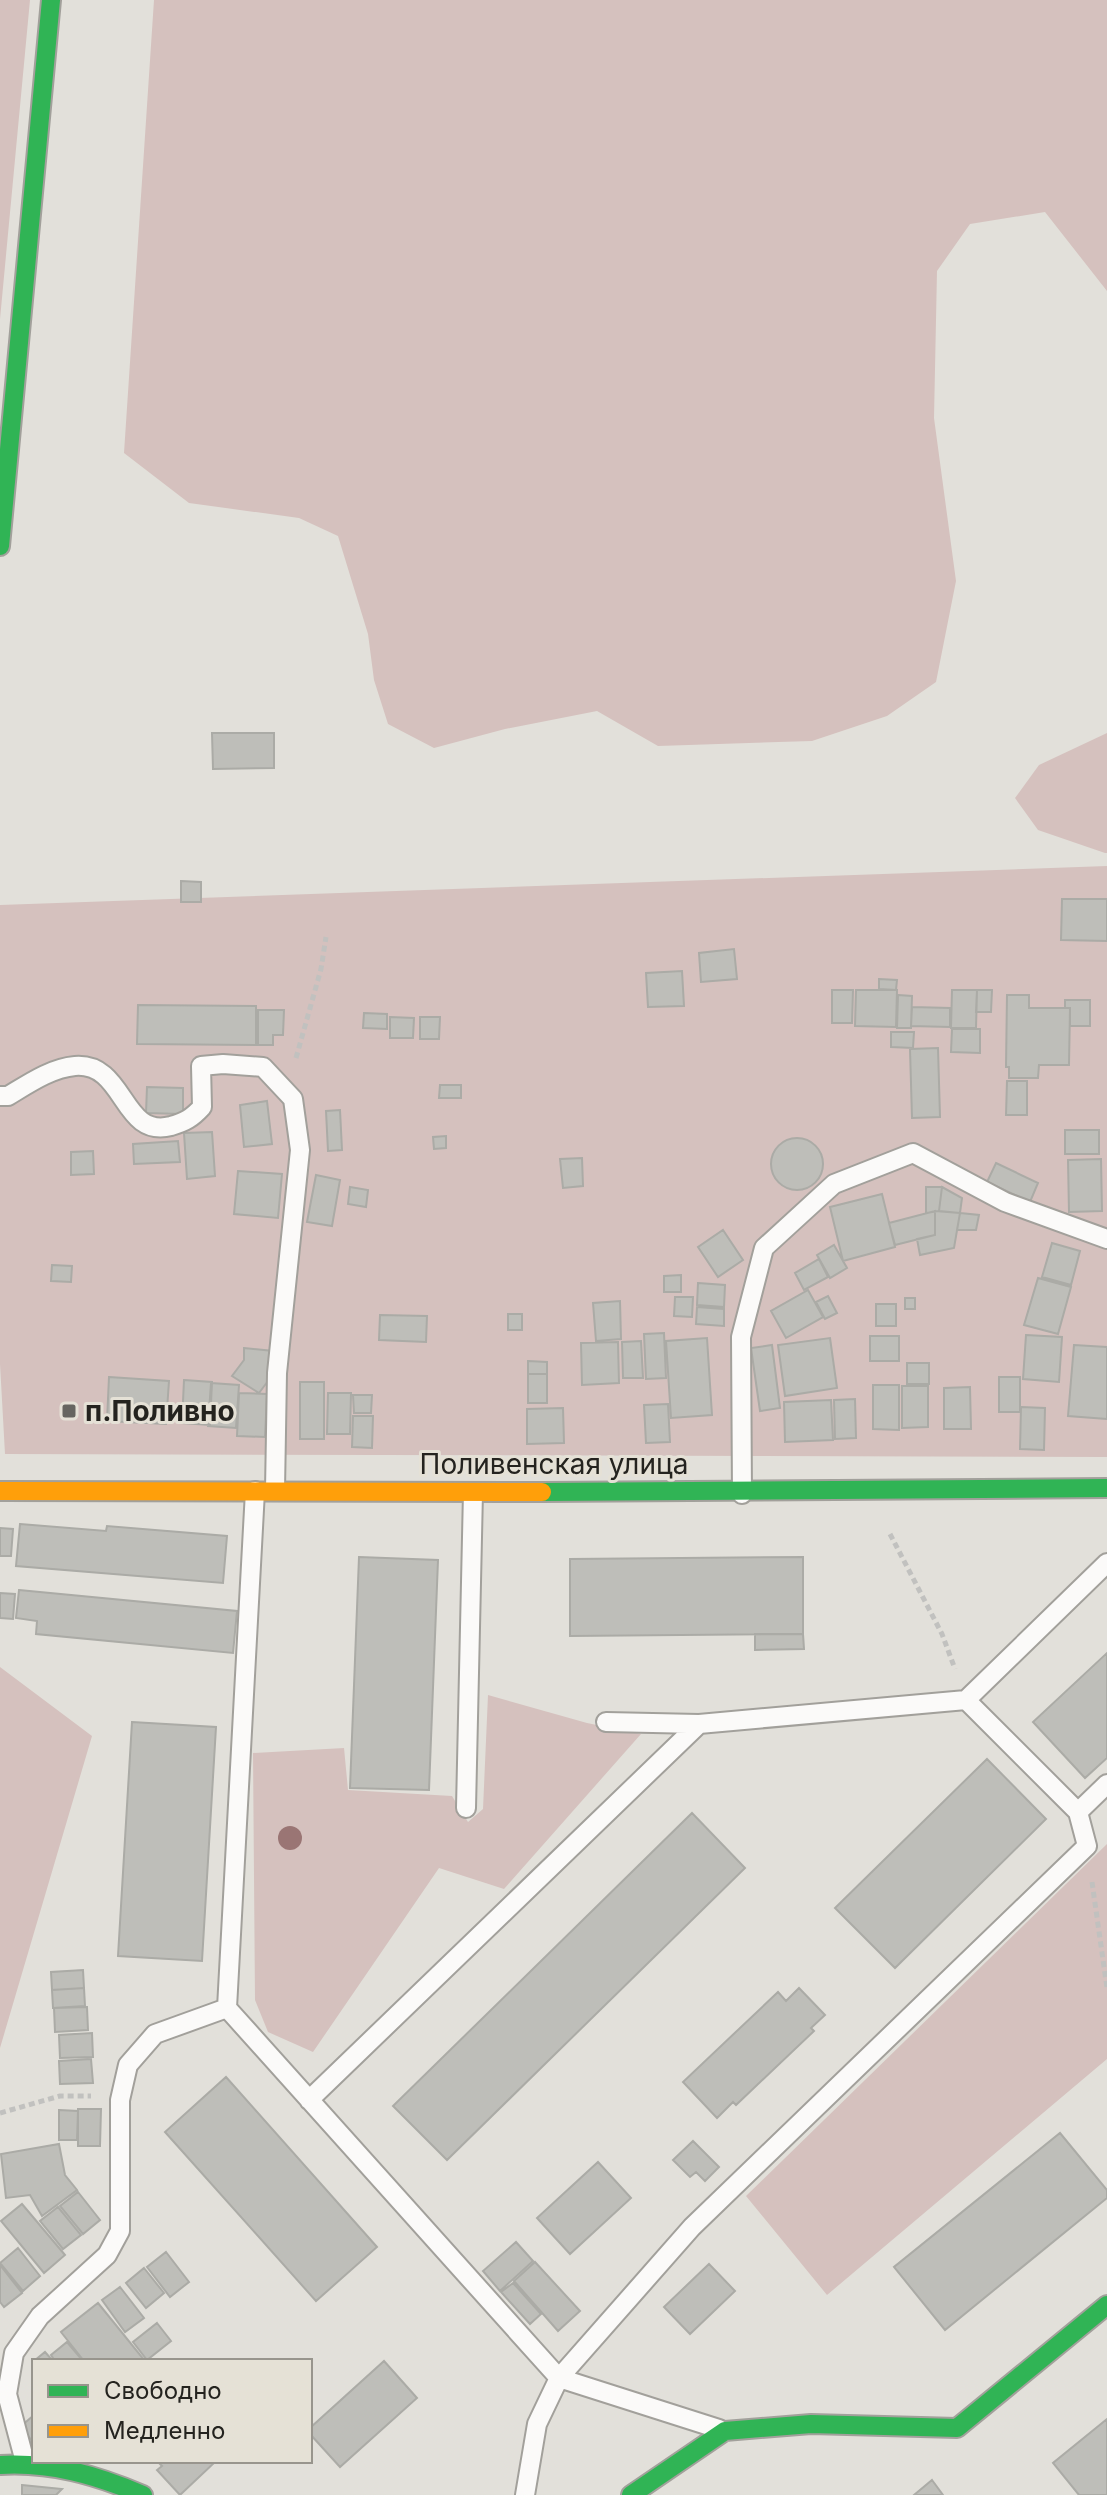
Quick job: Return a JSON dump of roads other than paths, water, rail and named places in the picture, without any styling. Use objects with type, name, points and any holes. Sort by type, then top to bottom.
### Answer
[{"type":"street","points":[[0,546],[51,0]]},
{"type":"street","name":"Поливенская улица","points":[[0,1491],[255,1489],[742,1494],[1107,1488]]},
{"type":"street","points":[[631,2495],[725,2431],[811,2424],[957,2428],[1107,2305]]},
{"type":"street","points":[[0,2465],[25,2462],[100,2476],[143,2495]]},
{"type":"lane","points":[[0,1096],[8,1096],[54,1070],[77,1065],[93,1069],[116,1085],[138,1121],[156,1130],[187,1122],[202,1107],[201,1066],[223,1064],[263,1067],[293,1099],[300,1150],[277,1373],[275,1490]]},
{"type":"lane","points":[[742,1494],[741,1337],[764,1248],[834,1184],[913,1153],[1005,1202],[1107,1239]]},
{"type":"lane","points":[[255,1489],[227,2008],[559,2378],[725,2431]]},
{"type":"lane","points":[[466,1808],[473,1492]]},
{"type":"lane","points":[[606,1722],[699,1724],[966,1700],[1107,1563]]},
{"type":"lane","points":[[525,2495],[537,2424],[559,2378],[692,2227],[1087,1846],[1078,1812],[966,1700]]},
{"type":"lane","points":[[309,2100],[699,1724]]},
{"type":"lane","points":[[1078,1812],[1107,1784]]},
{"type":"lane","points":[[25,2462],[7,2394],[14,2353],[40,2316],[107,2255],[120,2231],[120,2100],[128,2065],[155,2034],[227,2008]]},
{"type":"place","name":"п.Поливно","points":[[69,1411]]}]
